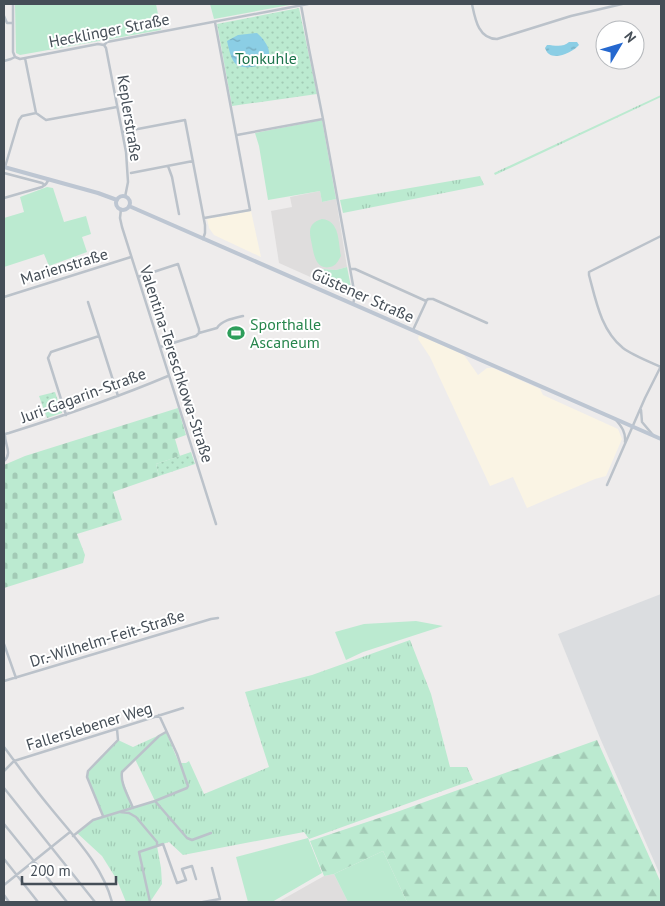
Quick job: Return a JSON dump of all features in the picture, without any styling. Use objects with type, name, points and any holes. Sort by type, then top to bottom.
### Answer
[{"type":"main road","points":[[4,167],[117,200]]},
{"type":"main road","points":[[120,197],[125,197],[129,200],[129,206],[121,209],[117,206],[117,200],[120,197]]},
{"type":"main road","name":"Güstener Straße","points":[[129,206],[661,439]]},
{"type":"street","points":[[13,4],[13,52],[15,57]]},
{"type":"street","points":[[285,4],[286,8]]},
{"type":"street","name":"Hecklinger Straße","points":[[4,61],[15,57],[18,59],[98,44],[104,45],[107,42],[308,4]]},
{"type":"street","points":[[472,4],[478,26],[483,33],[487,37],[497,39],[571,16],[622,4]]},
{"type":"street","points":[[301,5],[324,119],[355,298],[353,304]]},
{"type":"street","points":[[4,16],[7,23],[13,23]]},
{"type":"street","points":[[204,218],[250,210],[215,22]]},
{"type":"street","name":"Keplerstraße","points":[[104,45],[126,152],[128,180],[125,197]]},
{"type":"street","points":[[25,58],[36,114]]},
{"type":"street","points":[[4,167],[22,116],[36,114],[46,120],[118,107]]},
{"type":"street","points":[[237,135],[324,119]]},
{"type":"street","points":[[122,132],[185,120],[206,230],[204,239]]},
{"type":"street","points":[[131,173],[193,161]]},
{"type":"street","points":[[168,166],[179,214]]},
{"type":"street","points":[[4,173],[44,185]]},
{"type":"street","points":[[4,198],[44,185],[48,179]]},
{"type":"street","name":"Valentina-Tereschkowa-Straße","points":[[121,209],[120,222],[216,524]]},
{"type":"street","points":[[607,485],[661,367],[624,348],[612,337],[600,315],[589,272],[661,236]]},
{"type":"street","name":"Marienstraße","points":[[4,297],[131,257]]},
{"type":"street","points":[[138,277],[178,264],[200,329],[199,333]]},
{"type":"street","points":[[350,269],[355,269],[426,301]]},
{"type":"street","points":[[413,330],[428,299],[433,299],[487,323]]},
{"type":"street","points":[[88,302],[118,396]]},
{"type":"street","points":[[160,347],[196,336],[199,333],[217,328],[219,324],[243,316]]},
{"type":"street","points":[[66,415],[48,358],[51,352],[99,336]]},
{"type":"street","name":"Juri-Gagarin-Straße","points":[[4,433],[66,415],[168,376]]},
{"type":"street","points":[[641,408],[642,422],[654,436]]},
{"type":"street","points":[[615,419],[623,428],[626,437],[625,446]]},
{"type":"street","points":[[4,433],[9,452],[4,461]]},
{"type":"street","name":"Dr.-Wilhelm-Feit-Straße","points":[[4,681],[218,618]]},
{"type":"street","points":[[4,644],[16,678]]},
{"type":"street","name":"Fallerslebener Weg","points":[[4,771],[14,761],[183,708]]},
{"type":"street","points":[[74,836],[93,820],[156,801],[187,788],[188,784],[177,754],[159,716]]},
{"type":"street","points":[[103,816],[87,777],[88,771],[118,740],[117,728]]},
{"type":"street","points":[[133,808],[121,775],[122,772],[159,736],[166,732]]},
{"type":"street","points":[[4,747],[100,870],[112,902]]},
{"type":"street","points":[[4,788],[95,902]]},
{"type":"street","points":[[156,801],[187,838],[192,840],[211,833]]},
{"type":"street","points":[[118,812],[136,817],[156,842],[157,846]]},
{"type":"street","points":[[4,824],[67,902]]},
{"type":"street","points":[[4,885],[70,832]]},
{"type":"street","points":[[150,902],[139,852],[163,844],[177,883],[186,880],[182,868],[192,866],[196,879]]},
{"type":"street","points":[[4,859],[38,902]]},
{"type":"street","points":[[203,902],[221,900],[212,868]]},
{"type":"street","points":[[4,895],[9,902]]},
{"type":"shaded area","points":[[320,191],[322,202],[336,199],[347,267],[336,270],[322,269],[317,280],[279,263],[271,211],[292,207],[290,197]]},
{"type":"shaded area","points":[[251,211],[261,257],[214,235],[209,228],[207,219]]},
{"type":"shaded area","points":[[419,335],[464,355],[478,375],[487,368],[493,368],[540,389],[543,395],[618,429],[622,439],[606,476],[527,508],[513,477],[490,486],[430,357],[418,339]]},
{"type":"shaded area","points":[[661,594],[661,877],[600,738],[558,634]]},
{"type":"shaded area","points":[[334,874],[348,902],[278,902],[324,876]]},
{"type":"green space","points":[[15,4],[156,4],[161,30],[20,55],[16,53]]},
{"type":"green space","points":[[210,4],[295,4],[214,19]]},
{"type":"green space","name":"Tonkuhle","points":[[299,8],[317,94],[232,106],[217,24]]},
{"type":"green space","points":[[661,95],[661,97],[495,175],[494,173]]},
{"type":"green space","points":[[322,120],[336,199],[322,202],[320,191],[268,200],[255,133]]},
{"type":"green space","points":[[480,176],[484,185],[343,213],[340,200]]},
{"type":"green space","points":[[47,187],[53,188],[64,222],[86,216],[91,234],[82,237],[87,252],[49,266],[44,254],[4,267],[4,218],[24,212],[20,197]]},
{"type":"green space","points":[[322,219],[328,221],[335,228],[341,256],[330,267],[322,266],[316,261],[311,238],[310,230],[312,225]]},
{"type":"green space","points":[[347,267],[351,287],[349,294],[317,280],[322,269],[336,270]]},
{"type":"green space","points":[[55,392],[62,413],[47,418],[39,396]]},
{"type":"green space","points":[[178,408],[186,435],[175,439],[180,456],[156,464],[159,476],[113,492],[122,520],[77,534],[85,555],[83,563],[4,588],[4,465],[25,456]]},
{"type":"green space","points":[[191,452],[195,464],[159,476],[156,464]]},
{"type":"green space","points":[[416,621],[443,626],[363,652],[346,660],[335,632],[364,624]]},
{"type":"green space","points":[[410,640],[431,694],[450,767],[467,767],[473,780],[309,839],[304,832],[183,855],[169,842],[157,846],[162,884],[150,902],[126,902],[117,880],[102,856],[77,833],[93,820],[103,816],[87,777],[88,771],[118,740],[133,747],[166,732],[179,763],[189,761],[204,794],[269,767],[245,692],[312,675]],"holes":[[[135,759],[155,801],[133,807],[123,781],[122,772]]]},
{"type":"green space","points":[[597,740],[661,883],[661,902],[407,902],[383,851],[334,874],[324,876],[310,841]]},
{"type":"green space","points":[[308,838],[322,873],[272,902],[248,902],[236,857]]},
{"type":"green space","points":[[383,851],[407,902],[348,902],[334,874]]},
{"type":"water","points":[[257,33],[268,48],[269,55],[267,60],[263,65],[241,67],[237,65],[231,57],[227,41],[238,35]]},
{"type":"water","points":[[569,42],[577,42],[579,45],[561,55],[552,56],[545,48],[547,45],[561,46]]},
{"type":"place","name":"Sporthalle Ascaneum","points":[[236,333]]}]
